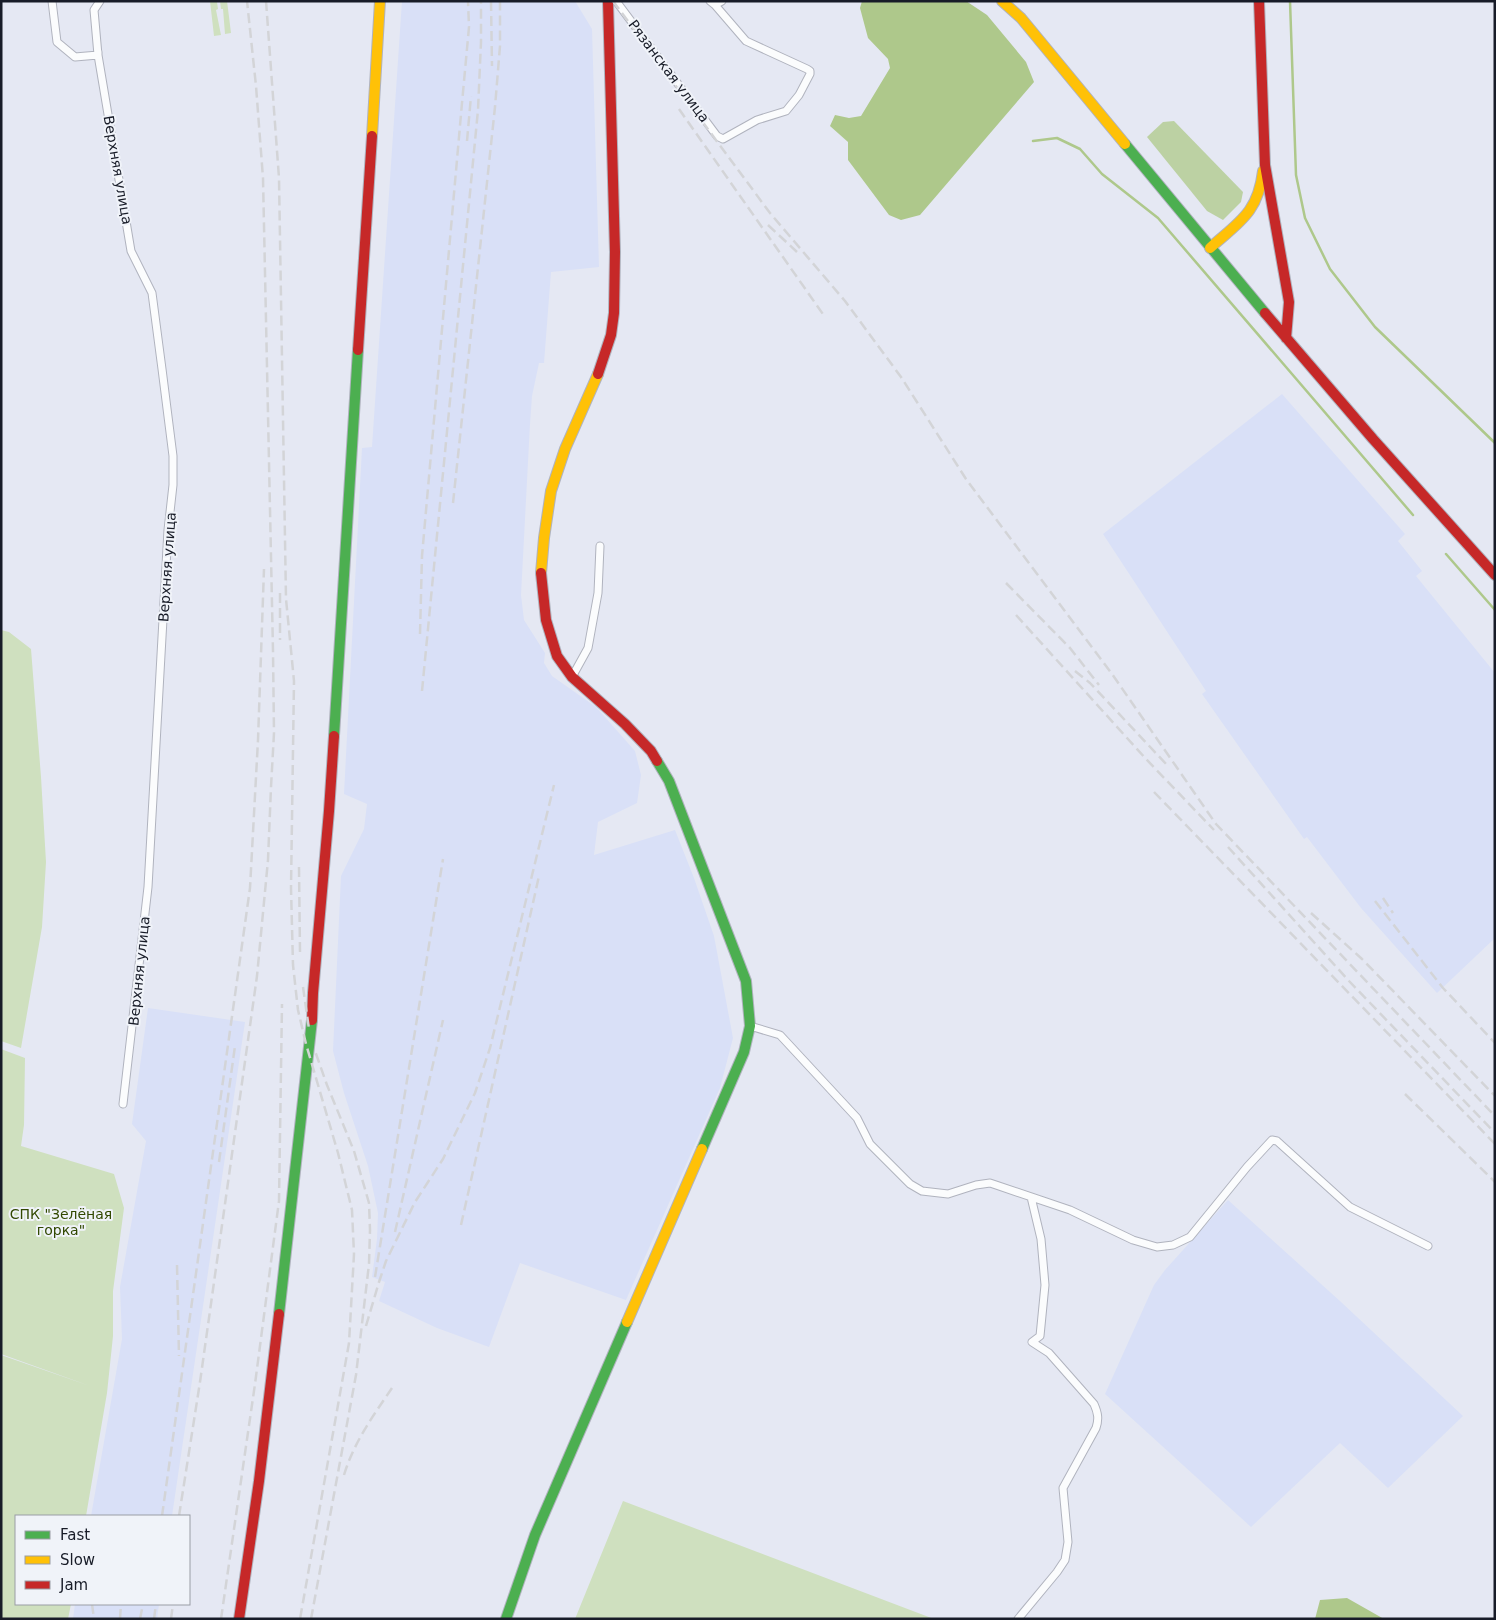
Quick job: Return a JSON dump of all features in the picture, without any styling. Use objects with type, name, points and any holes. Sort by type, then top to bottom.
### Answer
[{"type":"main road","points":[[239,1619],[255,1522],[312,1024],[330,801],[380,1]]},
{"type":"main road","points":[[506,1619],[535,1535],[744,1052],[750,1026],[746,981],[668,781],[651,751],[625,724],[572,676],[557,656],[546,620],[540,578],[551,491],[565,449],[600,368],[614,314],[616,261],[608,1]]},
{"type":"main road","points":[[1002,1],[1021,18],[1286,338],[1446,522],[1495,575]]},
{"type":"main road","points":[[1259,1],[1264,165],[1289,302],[1286,338]]},
{"type":"main road","points":[[1210,248],[1228,230],[1245,218],[1258,197],[1264,165]]},
{"type":"street","points":[[52,1],[57,42],[75,57],[98,55]]},
{"type":"street","name":"Верхняя улица","points":[[100,1],[94,10],[98,55],[131,251],[152,292],[173,456],[173,485],[168,530],[148,887],[123,1104]]},
{"type":"street","name":"Рязанская улица","points":[[616,1],[717,136],[723,139],[757,120],[786,111],[799,95],[810,71],[746,41],[712,3]]},
{"type":"street","points":[[712,3],[722,1]]},
{"type":"street","points":[[572,676],[588,648],[598,593],[600,546]]},
{"type":"street","points":[[750,1026],[780,1035],[857,1118],[870,1144],[910,1184],[922,1191],[948,1194],[976,1185],[990,1184],[1070,1210],[1133,1240],[1156,1247],[1173,1245],[1190,1237],[1272,1140],[1277,1141],[1350,1207],[1428,1246]]},
{"type":"street","points":[[1018,1619],[1065,1560],[1068,1542],[1063,1488],[1096,1428],[1099,1419],[1094,1404],[1075,1382],[1049,1353],[1032,1342],[1040,1336],[1045,1285],[1041,1239],[1031,1198]]},
{"type":"shaded area","points":[[402,1],[575,1],[592,29],[599,267],[551,272],[544,363],[539,363],[532,396],[521,595],[524,620],[545,653],[544,663],[552,676],[596,707],[635,751],[641,775],[637,803],[598,822],[594,855],[675,830],[714,936],[733,1038],[720,1088],[626,1300],[520,1263],[489,1347],[437,1328],[379,1301],[385,1282],[372,1277],[378,1213],[368,1166],[344,1093],[333,1051],[341,876],[364,829],[367,804],[344,794],[362,448],[372,447]]},
{"type":"shaded area","points":[[862,1],[966,1],[987,15],[1026,62],[1034,82],[920,215],[901,220],[889,215],[848,160],[848,142],[830,126],[835,115],[849,118],[861,116],[890,68],[888,59],[868,38],[860,8]]},
{"type":"shaded area","points":[[1174,121],[1243,192],[1241,202],[1223,220],[1207,211],[1147,137],[1163,122]]},
{"type":"shaded area","points":[[1282,394],[1405,534],[1398,541],[1422,571],[1416,576],[1495,673],[1495,938],[1437,993],[1361,908],[1307,837],[1304,839],[1202,694],[1206,691],[1103,534]]},
{"type":"shaded area","points":[[148,1008],[245,1022],[172,1515],[91,1515],[122,1339],[120,1287],[146,1141],[132,1124]]},
{"type":"shaded area","points":[[1228,1200],[1463,1416],[1388,1488],[1340,1443],[1251,1527],[1105,1394],[1154,1285],[1165,1270]]},
{"type":"shaded area","points":[[1347,1598],[1384,1619],[1315,1619],[1320,1600]]},
{"type":"shaded area","points":[[75,1605],[159,1605],[157,1619],[73,1619]]},
{"type":"green space","points":[[210,1],[217,2],[218,9],[216,10],[221,35],[214,36]]},
{"type":"green space","points":[[220,1],[227,1],[231,33],[225,34],[223,9],[221,9]]},
{"type":"green space","points":[[1,630],[9,632],[31,649],[46,862],[42,927],[21,1048],[1,1041]]},
{"type":"green space","name":"СПК \"Зелёная горка\"","points":[[1,1049],[25,1058],[24,1125],[21,1146],[114,1174],[124,1208],[113,1291],[113,1336],[107,1393],[86,1515],[15,1515],[15,1605],[71,1605],[68,1619],[1,1619],[1,1355],[90,1386],[1,1354]]},
{"type":"green space","points":[[623,1501],[934,1619],[575,1619]]},
{"type":"waterway","points":[[1290,1],[1296,175],[1305,218],[1330,269],[1375,327],[1495,443]]},
{"type":"waterway","points":[[1033,141],[1057,138],[1080,149],[1102,174],[1158,218],[1413,515]]},
{"type":"waterway","points":[[1446,554],[1495,610]]},
{"type":"railway","points":[[179,1515],[200,1382],[257,976],[268,860],[274,733],[263,178],[247,1]]},
{"type":"railway","points":[[266,1],[279,178],[286,599],[294,681],[291,888],[293,965],[298,1010],[306,1044],[338,1153],[352,1210],[354,1254],[349,1343],[300,1619]]},
{"type":"railway","points":[[420,634],[422,556],[469,27],[468,1]]},
{"type":"railway","points":[[422,691],[478,110],[481,1]]},
{"type":"railway","points":[[491,1],[492,66]]},
{"type":"railway","points":[[453,503],[495,107],[500,46],[500,1]]},
{"type":"railway","points":[[613,1],[770,213],[845,301],[901,377],[966,479],[1112,674],[1216,824],[1495,1116]]},
{"type":"railway","points":[[467,141],[471,96]]},
{"type":"railway","points":[[679,109],[825,317]]},
{"type":"railway","points":[[768,225],[797,252]]},
{"type":"railway","points":[[162,1515],[250,888],[258,740],[264,569]]},
{"type":"railway","points":[[1006,583],[1070,648],[1099,685]]},
{"type":"railway","points":[[280,593],[280,640]]},
{"type":"railway","points":[[1016,615],[1146,759],[1214,830]]},
{"type":"railway","points":[[1075,671],[1090,683],[1168,766]]},
{"type":"railway","points":[[366,1326],[386,1261],[415,1202],[443,1159],[475,1093],[490,1048],[554,785]]},
{"type":"railway","points":[[1154,792],[1495,1144]]},
{"type":"railway","points":[[1228,847],[1349,981],[1495,1133]]},
{"type":"railway","points":[[375,1277],[443,859]]},
{"type":"railway","points":[[299,867],[300,952]]},
{"type":"railway","points":[[461,1225],[539,876]]},
{"type":"railway","points":[[1383,898],[1393,913]]},
{"type":"railway","points":[[1375,901],[1443,988],[1495,1043]]},
{"type":"railway","points":[[1311,913],[1362,959],[1495,1096]]},
{"type":"railway","points":[[303,987],[309,1029]]},
{"type":"railway","points":[[221,1619],[279,1201],[282,1004]]},
{"type":"railway","points":[[395,1232],[443,1020]]},
{"type":"railway","points":[[219,1162],[235,1046]]},
{"type":"railway","points":[[311,1619],[356,1375],[369,1264],[370,1230],[369,1203],[354,1151],[315,1051]]},
{"type":"railway","points":[[1405,1094],[1495,1182]]},
{"type":"railway","points":[[177,1265],[179,1356]]},
{"type":"railway","points":[[344,1475],[359,1440],[392,1388]]},
{"type":"railway","points":[[92,1605],[94,1619]]},
{"type":"railway","points":[[120,1619],[121,1605]]},
{"type":"railway","points":[[140,1619],[143,1605]]},
{"type":"railway","points":[[154,1619],[156,1605]]},
{"type":"railway","points":[[171,1619],[173,1605]]},
{"type":"traffic: fast","points":[[1125,144],[1265,313]]},
{"type":"traffic: fast","points":[[334,736],[358,350]]},
{"type":"traffic: fast","points":[[657,761],[669,781],[746,981],[750,1026],[744,1052],[702,1149]]},
{"type":"traffic: fast","points":[[279,1314],[312,1020]]},
{"type":"traffic: fast","points":[[506,1619],[535,1535],[627,1322]]},
{"type":"traffic: slow","points":[[372,136],[380,1]]},
{"type":"traffic: slow","points":[[1002,1],[1021,18],[1125,144]]},
{"type":"traffic: slow","points":[[1210,248],[1246,216],[1257,197],[1263,171]]},
{"type":"traffic: slow","points":[[541,573],[551,491],[565,449],[598,374]]},
{"type":"traffic: slow","points":[[627,1322],[702,1149]]},
{"type":"traffic: jam","points":[[598,374],[611,335],[614,313],[615,252],[608,1]]},
{"type":"traffic: jam","points":[[1259,1],[1265,165],[1289,302],[1286,338]]},
{"type":"traffic: jam","points":[[358,350],[372,136]]},
{"type":"traffic: jam","points":[[1265,313],[1373,439],[1495,575]]},
{"type":"traffic: jam","points":[[541,573],[546,620],[557,656],[572,677],[625,724],[651,751],[657,761]]},
{"type":"traffic: jam","points":[[312,1020],[334,736]]},
{"type":"traffic: jam","points":[[239,1619],[259,1481],[279,1314]]}]
